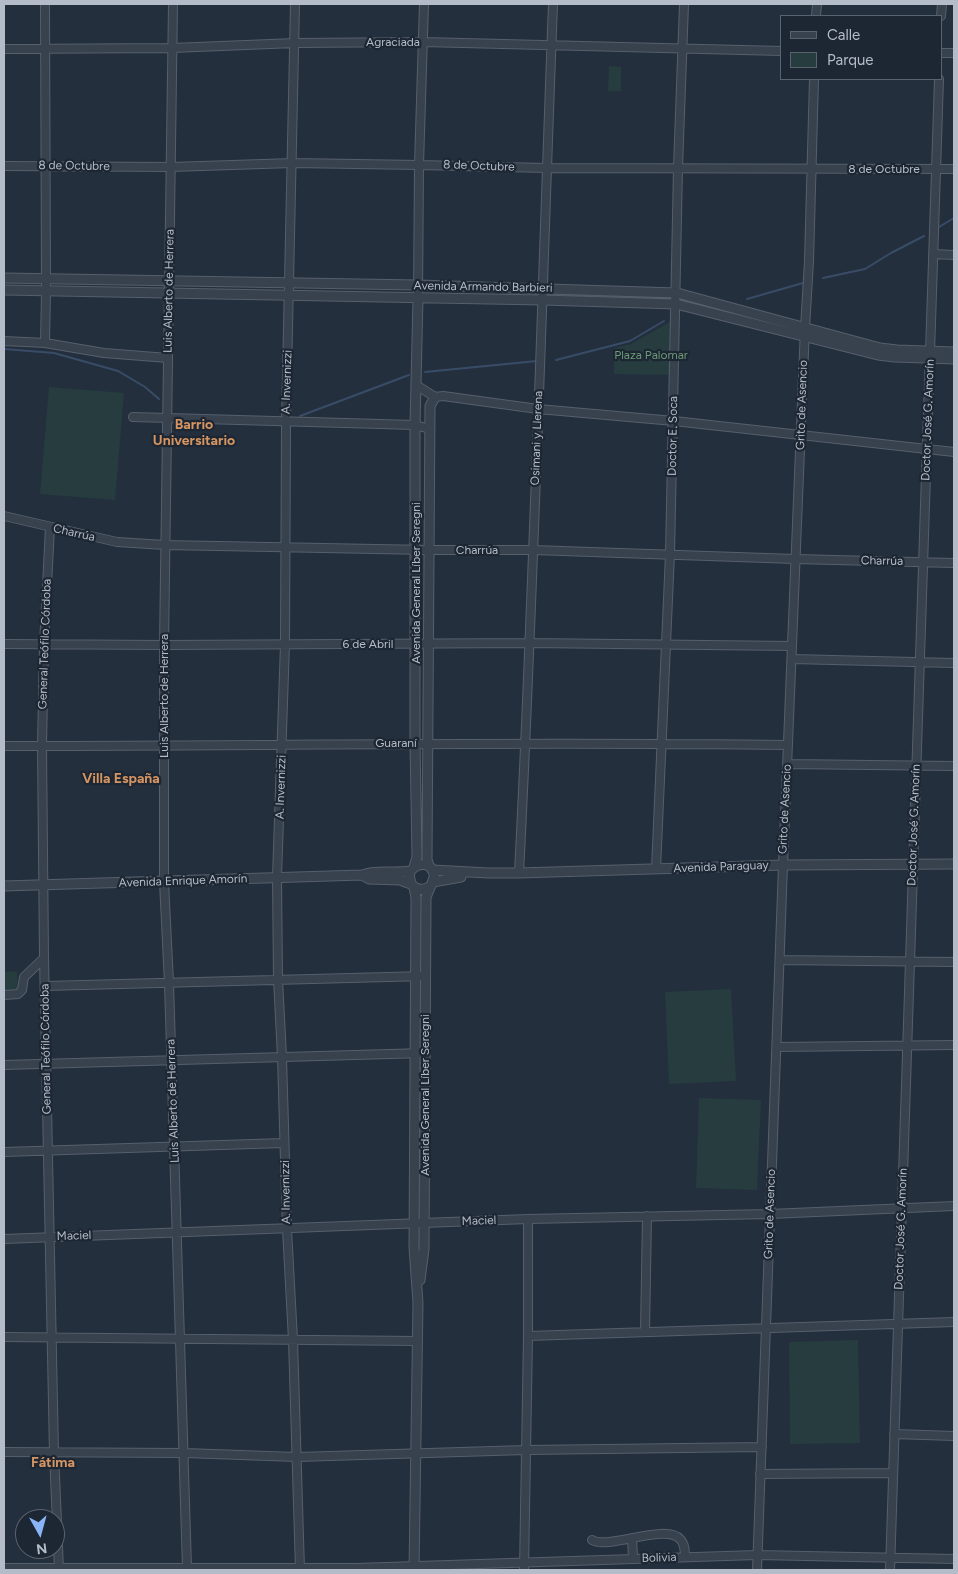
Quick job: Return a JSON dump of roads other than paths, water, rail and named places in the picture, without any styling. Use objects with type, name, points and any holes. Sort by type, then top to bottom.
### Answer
[{"type":"street","points":[[45,4],[45,343]]},
{"type":"street","name":"Luis Alberto de Herrera","points":[[173,4],[165,545],[164,882],[172,1060],[187,1568]]},
{"type":"street","name":"A. Invernizzi","points":[[295,4],[286,421],[285,644],[277,877],[278,979],[282,1057],[286,1229],[293,1340],[300,1570]]},
{"type":"street","points":[[418,298],[419,164],[424,4]]},
{"type":"street","name":"Osimani y Llerena","points":[[519,873],[530,643],[553,4]]},
{"type":"street","name":"Doctor E. Soca","points":[[656,869],[670,554],[678,168],[684,4]]},
{"type":"street","name":"Agraciada","points":[[4,49],[172,48],[295,43],[424,42],[780,50]]},
{"type":"street","name":"Grito de Asencio","points":[[757,1570],[795,559],[809,261],[814,80]]},
{"type":"street","name":"Doctor José G. Amorín","points":[[890,1570],[939,80]]},
{"type":"street","name":"8 de Octubre","points":[[4,166],[171,167],[293,164],[419,164],[546,168],[954,169]]},
{"type":"street","points":[[933,254],[954,255]]},
{"type":"street","name":"Avenida Armando Barbieri","points":[[4,278],[418,285],[676,293],[878,355],[930,355],[954,352]]},
{"type":"street","name":"Avenida Armando Barbieri","points":[[4,290],[676,304],[805,333]]},
{"type":"street","name":"Avenida General Líber Seregni","points":[[412,869],[417,857],[415,644],[418,298]]},
{"type":"street","points":[[4,341],[45,343],[104,353],[168,358]]},
{"type":"street","name":"Avenida Armando Barbieri","points":[[930,355],[954,359]]},
{"type":"street","points":[[416,385],[435,397],[443,396],[538,409],[674,421],[954,452]]},
{"type":"street","name":"Avenida General Líber Seregni","points":[[431,868],[427,858],[427,644],[430,406],[435,397]]},
{"type":"street","points":[[132,417],[416,426],[430,429]]},
{"type":"street","name":"Charrúa","points":[[4,516],[117,542],[165,545],[416,550],[533,550],[954,563]]},
{"type":"street","name":"General Teófilo Córdoba","points":[[50,527],[44,645],[42,746],[43,884],[54,1453],[59,1570]]},
{"type":"street","name":"6 de Abril","points":[[4,644],[530,643],[792,646]]},
{"type":"street","points":[[792,659],[954,663]]},
{"type":"street","name":"Guaraní","points":[[4,746],[427,743],[788,746]]},
{"type":"street","points":[[788,764],[954,766]]},
{"type":"street","points":[[421,864],[431,868],[434,874],[431,885],[421,890],[413,886],[409,878],[412,869],[421,864]]},
{"type":"street","name":"Avenida Paraguay","points":[[431,868],[489,873],[519,873],[783,865],[954,864]]},
{"type":"street","name":"Avenida Enrique Amorín","points":[[4,886],[362,875],[370,872],[400,873],[412,869]]},
{"type":"street","name":"Avenida Paraguay","points":[[431,885],[449,878],[489,873]]},
{"type":"street","name":"Avenida Enrique Amorín","points":[[362,875],[369,879],[400,880],[413,886]]},
{"type":"street","name":"Avenida General Líber Seregni","points":[[414,1568],[418,1303],[424,1249],[426,898],[431,885]]},
{"type":"street","name":"Avenida General Líber Seregni","points":[[413,886],[416,898],[414,1247],[418,1303]]},
{"type":"street","points":[[4,995],[18,994],[22,990],[24,977],[44,958]]},
{"type":"street","points":[[780,960],[954,962]]},
{"type":"street","points":[[45,986],[426,976]]},
{"type":"street","points":[[777,1047],[954,1046]]},
{"type":"street","points":[[4,1065],[425,1053]]},
{"type":"street","points":[[4,1152],[284,1144]]},
{"type":"street","name":"Maciel","points":[[4,1239],[528,1219],[770,1214],[954,1206]]},
{"type":"street","points":[[644,1332],[647,1216]]},
{"type":"street","points":[[524,1566],[528,1219]]},
{"type":"street","points":[[528,1336],[954,1322]]},
{"type":"street","points":[[4,1337],[417,1341]]},
{"type":"street","points":[[894,1434],[954,1436]]},
{"type":"street","points":[[4,1452],[184,1453],[297,1457],[526,1450],[762,1447]]},
{"type":"street","points":[[760,1474],[892,1473]]},
{"type":"street","points":[[592,1540],[597,1543],[648,1535],[675,1535],[684,1545],[685,1557]]},
{"type":"street","points":[[632,1538],[633,1559]]},
{"type":"street","name":"Bolivia","points":[[4,1568],[59,1570],[187,1568],[300,1570],[524,1566],[633,1559],[758,1555],[954,1560]]},
{"type":"waterway","points":[[939,227],[954,218]]},
{"type":"waterway","points":[[823,278],[865,269],[924,236]]},
{"type":"waterway","points":[[747,299],[803,283]]},
{"type":"waterway","points":[[556,360],[630,341],[664,321]]},
{"type":"waterway","points":[[4,349],[54,353],[118,371],[145,387],[159,399]]},
{"type":"waterway","points":[[425,372],[537,361]]},
{"type":"waterway","points":[[300,416],[409,375]]},
{"type":"district","name":"Barrio Universitario","points":[[194,434]]},
{"type":"district","name":"Villa España","points":[[121,779]]},
{"type":"district","name":"Fátima","points":[[53,1463]]},
{"type":"park label","name":"Plaza Palomar","points":[[651,355]]}]
